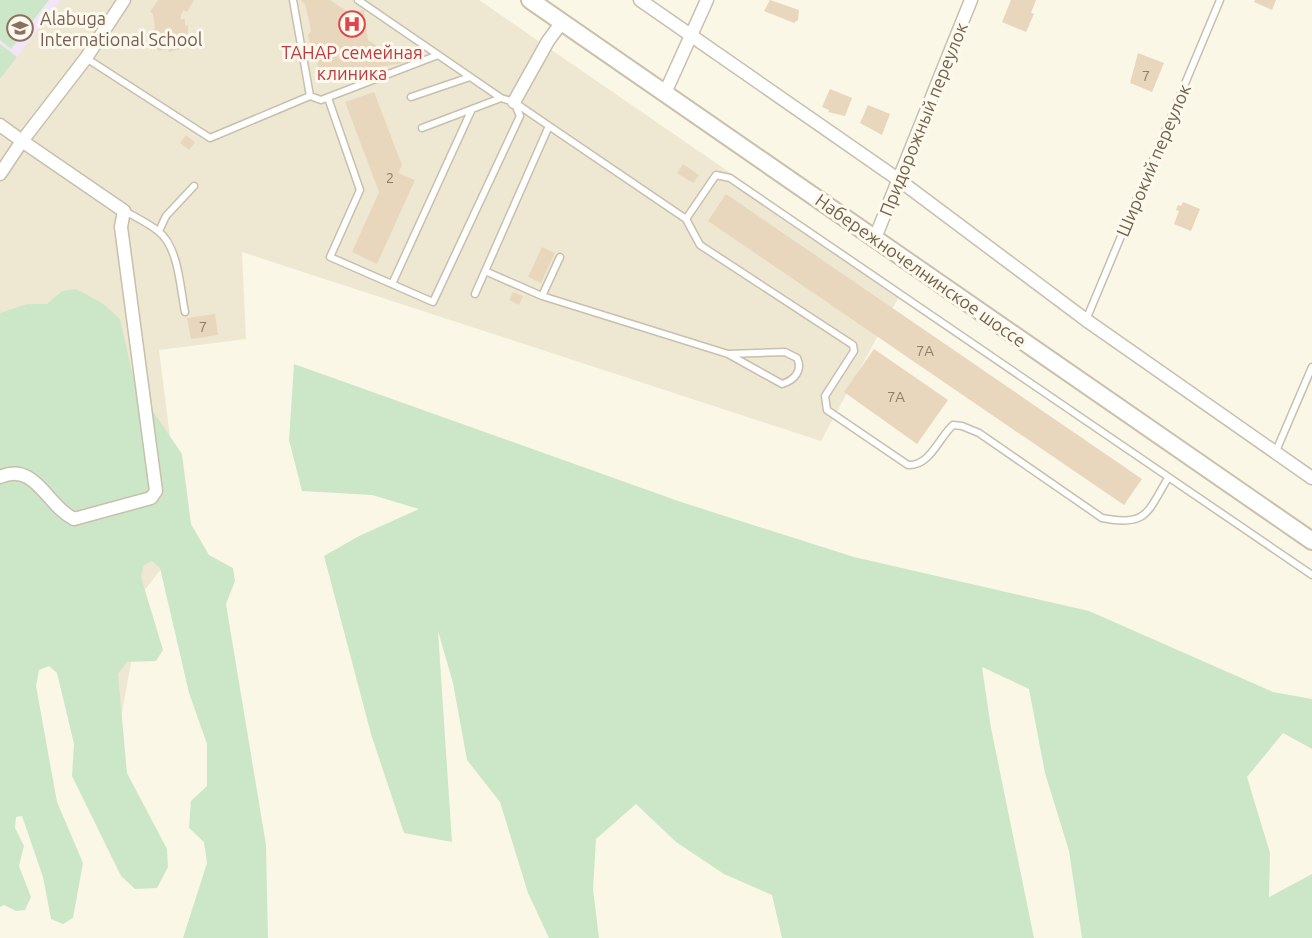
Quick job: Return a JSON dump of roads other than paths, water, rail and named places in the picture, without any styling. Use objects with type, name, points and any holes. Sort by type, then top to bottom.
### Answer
[{"type":"main road","name":"Набережночелнинское шоссе","points":[[530,0],[1312,541]]},
{"type":"street","points":[[0,174],[22,141],[86,58],[124,0]]},
{"type":"street","points":[[640,0],[899,180],[1086,320],[1312,478]]},
{"type":"street","points":[[665,93],[707,0]]},
{"type":"street","name":"Придорожный переулок","points":[[874,238],[971,0]]},
{"type":"street","points":[[514,102],[548,41],[562,22]]},
{"type":"street","points":[[0,125],[124,211],[121,227],[156,491],[151,498],[74,519],[62,513],[39,485],[26,474],[12,472],[0,477]]},
{"type":"lane","points":[[293,0],[310,96]]},
{"type":"lane","points":[[358,0],[501,98],[514,102],[686,219],[700,245],[853,345],[854,351],[825,396],[827,410],[908,465],[918,465],[926,461],[941,435],[952,425],[962,426],[979,433],[1102,518],[1125,522],[1137,520],[1147,512],[1168,477]]},
{"type":"lane","name":"Широкий переулок","points":[[1086,320],[1220,0]]},
{"type":"lane","points":[[86,58],[210,138],[310,96],[321,100],[328,98],[438,55]]},
{"type":"lane","points":[[411,97],[470,76]]},
{"type":"lane","points":[[328,98],[360,190],[330,257],[433,302],[520,116],[514,102]]},
{"type":"lane","points":[[422,128],[501,98]]},
{"type":"lane","points":[[392,284],[472,109]]},
{"type":"lane","points":[[475,294],[549,126]]},
{"type":"lane","points":[[686,219],[716,175],[730,178],[1312,575]]},
{"type":"lane","points":[[159,231],[166,216],[195,186]]},
{"type":"lane","points":[[124,211],[159,231],[173,256],[185,312]]},
{"type":"lane","points":[[542,296],[560,257]]},
{"type":"lane","points":[[485,271],[542,296],[728,354],[777,383],[788,382],[800,368],[797,358],[785,352],[728,354]]},
{"type":"lane","points":[[1276,451],[1312,367]]},
{"type":"place","name":"ТАНАР семейная клиника","points":[[352,24]]},
{"type":"place","name":"Alabuga International School","points":[[20,28]]}]
